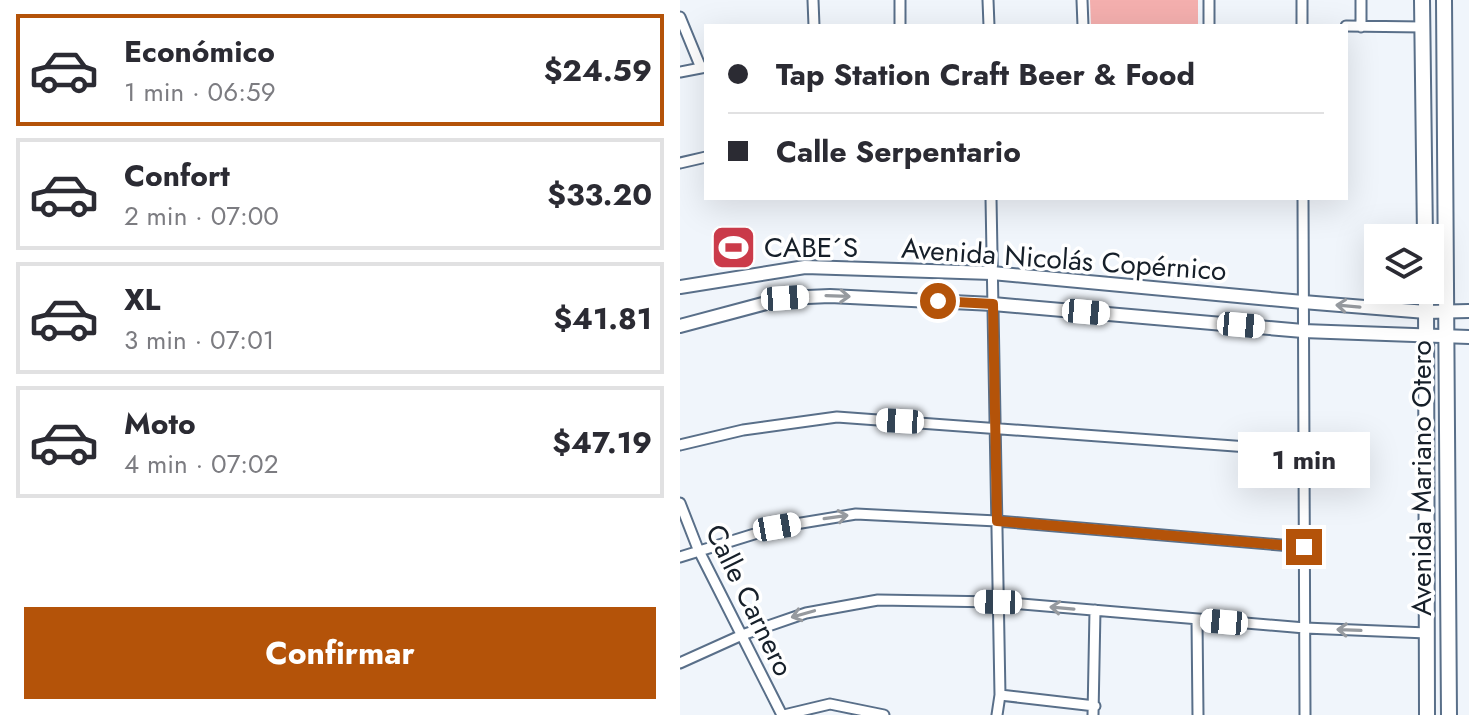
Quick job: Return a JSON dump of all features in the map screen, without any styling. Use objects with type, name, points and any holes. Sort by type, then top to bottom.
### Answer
[{"type":"main road","points":[[1422,0],[1425,224]]},
{"type":"main road","name":"Avenida Mariano Otero","points":[[1444,0],[1449,715]]},
{"type":"main road","name":"Avenida Nicolás Copérnico","points":[[680,287],[805,267],[992,273],[1426,312],[1469,311]]},
{"type":"main road","name":"Avenida Nicolás Copérnico","points":[[680,326],[785,298],[830,296],[993,304],[1303,331],[1426,338],[1469,337]]},
{"type":"main road","name":"Avenida Mariano Otero","points":[[1426,304],[1427,715]]},
{"type":"street","points":[[813,0],[814,24]]},
{"type":"street","points":[[900,0],[900,24]]},
{"type":"street","points":[[988,0],[989,24]]},
{"type":"street","points":[[1082,0],[1083,24]]},
{"type":"street","points":[[1209,0],[1209,24]]},
{"type":"street","points":[[1302,0],[1302,24]]},
{"type":"street","points":[[1361,0],[1361,27]]},
{"type":"street","points":[[680,17],[704,68],[680,72]]},
{"type":"street","points":[[1348,26],[1423,27]]},
{"type":"street","points":[[680,163],[704,157]]},
{"type":"street","points":[[991,200],[1000,695],[997,715]]},
{"type":"street","points":[[1303,200],[1305,715]]},
{"type":"street","points":[[680,445],[817,418],[994,426],[1303,451]]},
{"type":"street","name":"Calle Carnero","points":[[680,503],[698,549],[783,715]]},
{"type":"street","points":[[680,557],[777,527],[856,514],[997,521],[1304,547]]},
{"type":"street","points":[[680,663],[742,635],[806,613],[865,602],[998,602],[1305,628],[1427,633]]},
{"type":"street","points":[[1000,695],[1094,711],[1095,610]]},
{"type":"street","points":[[1197,620],[1198,715]]},
{"type":"street","points":[[783,715],[830,704],[884,715]]},
{"type":"shaded area","points":[[1090,0],[1198,0],[1198,24],[1091,24]]},
{"type":"place","name":"CABE´S","points":[[733,247]]},
{"type":"route","points":[[938,301],[993,304],[997,521],[1304,547]]}]
